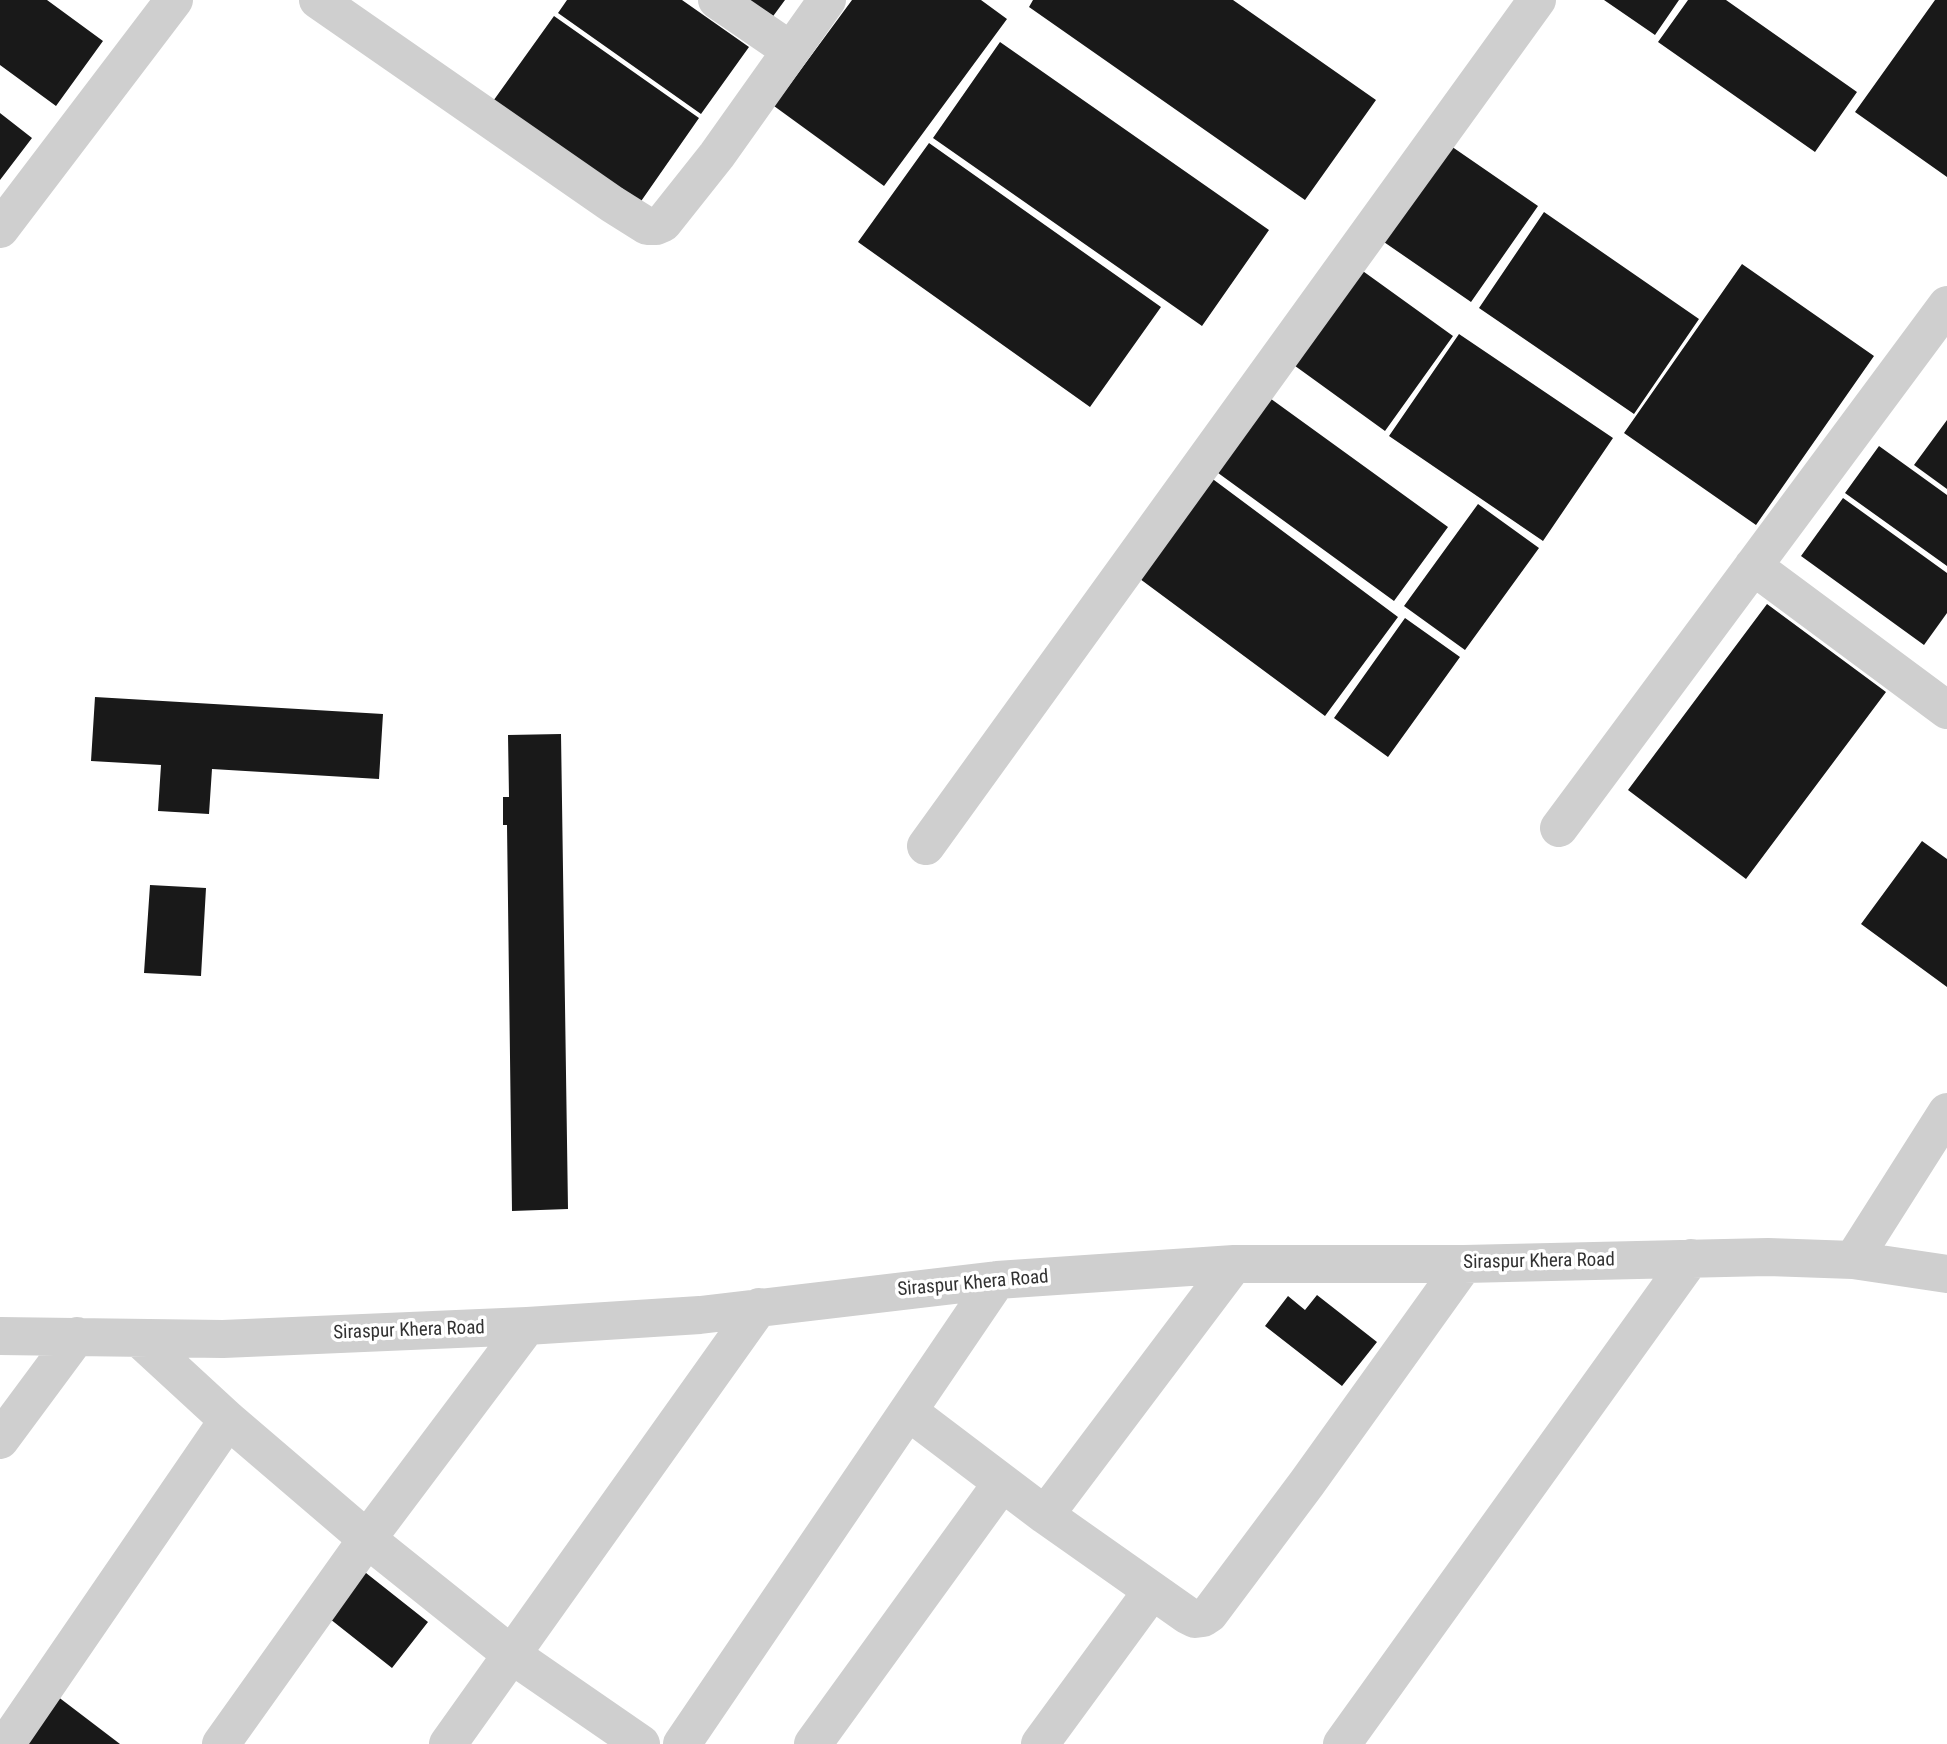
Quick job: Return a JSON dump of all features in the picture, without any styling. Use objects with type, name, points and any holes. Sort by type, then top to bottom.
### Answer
[{"type":"street","points":[[0,229],[174,0]]},
{"type":"street","points":[[318,0],[612,204],[648,226],[663,223],[717,155],[827,0]]},
{"type":"street","points":[[717,0],[790,50]]},
{"type":"street","points":[[926,846],[1537,0]]},
{"type":"street","points":[[1559,828],[1947,305]]},
{"type":"street","points":[[1753,566],[1947,710]]},
{"type":"street","points":[[1853,1260],[1947,1112]]},
{"type":"street","points":[[1342,1744],[1691,1258]]},
{"type":"street","name":"Siraspur Khera Road","points":[[0,1336],[223,1339],[527,1326],[700,1315],[997,1280],[1234,1264],[1464,1264],[1691,1258],[1853,1260],[1947,1275]]},
{"type":"street","points":[[1045,1515],[1234,1264]]},
{"type":"street","points":[[909,1412],[1045,1515],[1152,1591],[1195,1619],[1203,1618],[1209,1614],[1307,1483],[1464,1264]]},
{"type":"street","points":[[682,1744],[997,1280]]},
{"type":"street","points":[[448,1744],[759,1307]]},
{"type":"street","points":[[222,1744],[367,1539],[527,1326]]},
{"type":"street","points":[[0,1440],[77,1336]]},
{"type":"street","points":[[140,1339],[228,1420],[367,1539],[512,1655],[641,1744]]},
{"type":"street","points":[[6,1744],[228,1420]]},
{"type":"street","points":[[813,1744],[1002,1483]]},
{"type":"street","points":[[1040,1744],[1152,1591]]},
{"type":"building","points":[[0,0],[47,0],[103,41],[56,106],[0,65]]},
{"type":"building","points":[[567,0],[682,0],[749,47],[701,114],[558,13]]},
{"type":"building","points":[[745,0],[785,0],[771,19]]},
{"type":"building","points":[[852,0],[981,0],[1007,19],[884,186],[774,106]]},
{"type":"building","points":[[1033,0],[1233,0],[1376,100],[1305,200],[1029,7]]},
{"type":"building","points":[[1604,0],[1679,0],[1655,35]]},
{"type":"building","points":[[1688,0],[1726,0],[1857,92],[1815,152],[1658,42]]},
{"type":"building","points":[[1935,0],[1947,0],[1947,177],[1855,112]]},
{"type":"building","points":[[554,16],[699,118],[637,207],[491,104]]},
{"type":"building","points":[[1000,42],[1269,230],[1202,326],[933,138]]},
{"type":"building","points":[[0,113],[32,138],[0,180]]},
{"type":"building","points":[[929,143],[1161,307],[1090,407],[858,242]]},
{"type":"building","points":[[1448,144],[1538,206],[1471,302],[1381,240]]},
{"type":"building","points":[[1544,212],[1699,319],[1634,414],[1479,308]]},
{"type":"building","points":[[1742,264],[1874,356],[1756,525],[1624,433]]},
{"type":"building","points":[[1360,269],[1453,336],[1385,431],[1291,363]]},
{"type":"building","points":[[1459,334],[1613,438],[1543,541],[1389,436]]},
{"type":"building","points":[[1267,396],[1448,527],[1394,601],[1214,470]]},
{"type":"building","points":[[1947,420],[1947,489],[1914,465]]},
{"type":"building","points":[[1879,446],[1947,495],[1947,566],[1845,493]]},
{"type":"building","points":[[1210,477],[1398,617],[1325,716],[1136,576]]},
{"type":"building","points":[[1843,498],[1947,573],[1947,613],[1924,645],[1801,556]]},
{"type":"building","points":[[1478,504],[1539,548],[1465,650],[1404,606]]},
{"type":"building","points":[[1767,604],[1886,692],[1746,879],[1628,790]]},
{"type":"building","points":[[1405,618],[1460,657],[1388,757],[1334,718]]},
{"type":"building","points":[[95,697],[383,714],[379,779],[212,769],[209,814],[158,811],[161,765],[91,761]]},
{"type":"building","points":[[561,734],[568,1209],[512,1211],[507,825],[503,825],[503,797],[509,797],[508,735]]},
{"type":"building","points":[[1922,841],[1947,859],[1947,987],[1861,924]]},
{"type":"building","points":[[150,885],[206,888],[201,976],[144,973]]},
{"type":"building","points":[[1317,1295],[1377,1342],[1342,1386],[1265,1326],[1288,1296],[1305,1310]]},
{"type":"building","points":[[361,1569],[428,1622],[392,1668],[325,1615]]},
{"type":"building","points":[[57,1696],[120,1744],[21,1744]]}]
